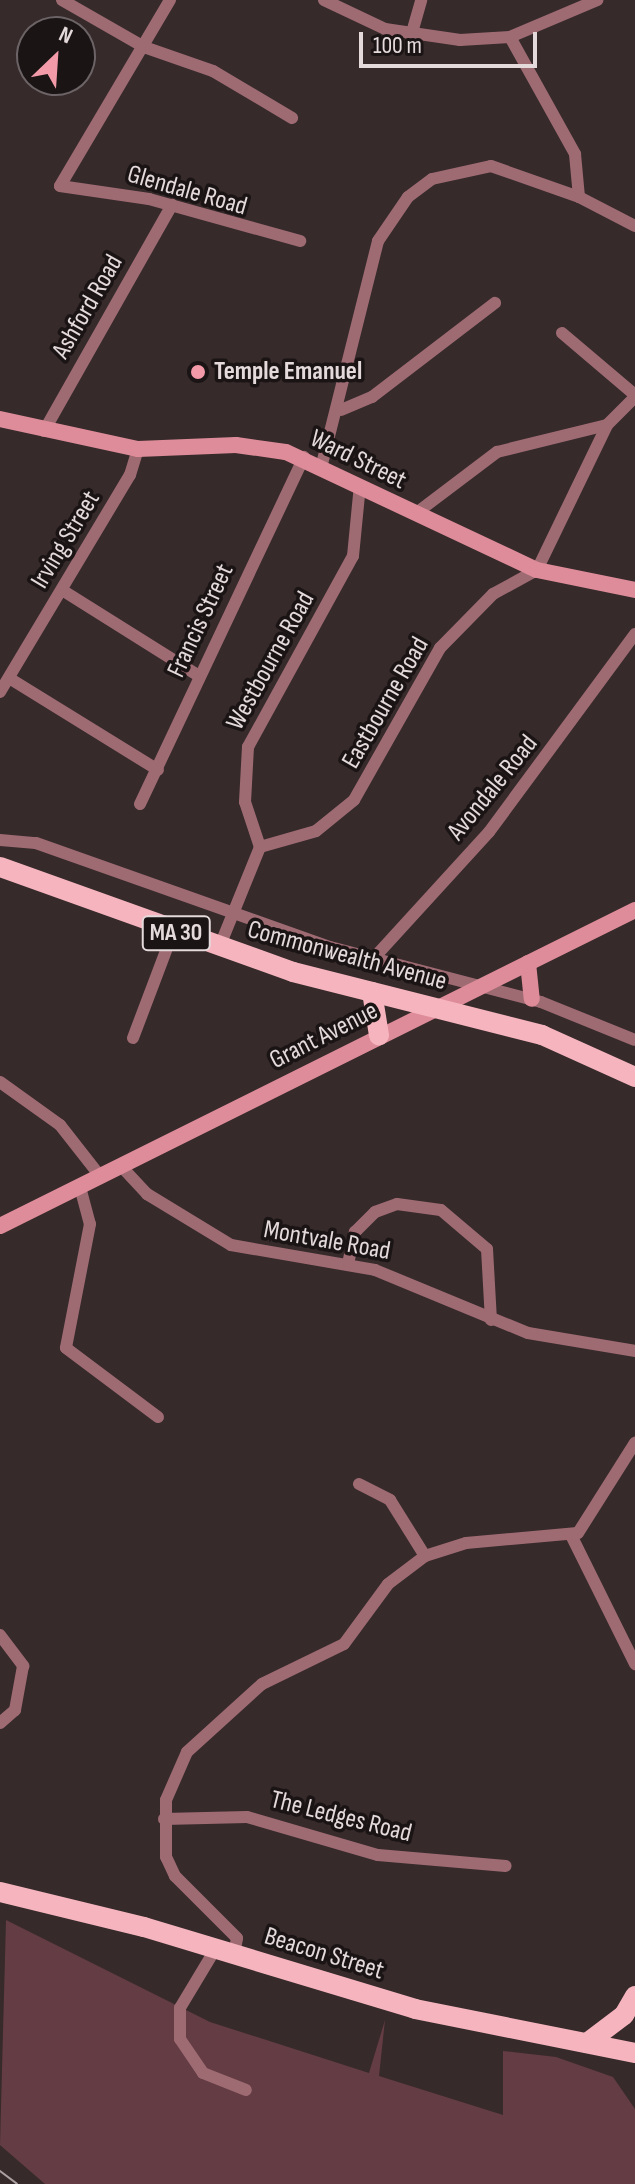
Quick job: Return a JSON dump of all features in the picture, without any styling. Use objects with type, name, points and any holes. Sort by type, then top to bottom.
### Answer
[{"type":"main road","name":"Commonwealth Avenue","points":[[0,867],[219,948],[550,1038],[635,1077]]},
{"type":"main road","points":[[372,992],[379,1035]]},
{"type":"main road","name":"Beacon Street","points":[[0,1892],[225,1951],[428,2013],[635,2053]]},
{"type":"main road","points":[[587,2043],[624,2015],[635,1996]]},
{"type":"street","points":[[62,0],[144,47],[213,71],[292,118]]},
{"type":"street","points":[[144,47],[170,0]]},
{"type":"street","points":[[324,0],[411,36],[510,37],[597,0]]},
{"type":"street","points":[[411,36],[421,0]]},
{"type":"street","points":[[510,37],[575,154],[579,197]]},
{"type":"street","name":"Glendale Road","points":[[144,47],[60,186],[172,205],[259,236],[300,241]]},
{"type":"street","points":[[322,464],[341,410],[378,241],[408,197],[432,179],[491,166],[579,197],[635,226]]},
{"type":"street","name":"Ashford Road","points":[[44,431],[172,205]]},
{"type":"street","points":[[341,410],[385,388],[495,303]]},
{"type":"street","points":[[537,570],[607,425],[635,396],[562,333]]},
{"type":"street","name":"Ward Street","points":[[0,419],[138,449],[236,445],[304,457],[415,514],[537,570],[635,590]]},
{"type":"street","points":[[415,514],[497,452],[607,425]]},
{"type":"street","name":"Irving Street","points":[[0,692],[130,475],[138,449]]},
{"type":"street","name":"Francis Street","points":[[140,804],[304,457]]},
{"type":"street","name":"Westbourne Road","points":[[260,847],[245,802],[248,747],[353,556],[360,485]]},
{"type":"street","name":"Eastbourne Road","points":[[260,847],[316,831],[354,800],[440,648],[493,594],[537,570]]},
{"type":"street","points":[[62,590],[199,676]]},
{"type":"street","name":"Avondale Road","points":[[373,959],[489,832],[635,634]]},
{"type":"street","points":[[9,678],[158,770]]},
{"type":"street","name":"Commonwealth Avenue","points":[[1,845],[36,843],[231,914],[373,959],[532,999],[635,1040]]},
{"type":"street","points":[[219,948],[260,847]]},
{"type":"street","name":"Grant Avenue","points":[[0,1226],[635,910]]},
{"type":"street","points":[[133,1038],[173,932]]},
{"type":"street","points":[[528,963],[532,999]]},
{"type":"street","points":[[0,1082],[60,1125],[100,1176]]},
{"type":"street","name":"Montvale Road","points":[[120,1165],[147,1194],[231,1245],[348,1264],[420,1286],[491,1320],[579,1347],[635,1351]]},
{"type":"street","points":[[80,1187],[90,1224],[66,1348],[158,1417]]},
{"type":"street","points":[[348,1264],[355,1232],[375,1212],[397,1204],[441,1210],[470,1228],[490,1257],[491,1320]]},
{"type":"street","points":[[572,1537],[635,1443]]},
{"type":"street","points":[[359,1484],[390,1500],[425,1556]]},
{"type":"street","points":[[246,2090],[203,2073],[180,2039],[180,2008],[237,1938],[171,1871],[164,1819],[176,1770],[202,1736],[262,1684],[344,1644],[388,1584],[425,1556],[466,1543],[572,1537]]},
{"type":"street","points":[[572,1537],[635,1664]]},
{"type":"street","points":[[0,1635],[23,1666],[15,1710],[0,1723]]},
{"type":"street","name":"The Ledges Road","points":[[164,1819],[247,1817],[378,1855],[506,1866]]},
{"type":"shaded area","points":[[6,1920],[210,2022],[369,2073],[385,2020],[379,2076],[503,2115],[503,2051],[556,2057],[613,2077],[635,2109],[635,2184],[45,2184],[0,2145]]},
{"type":"tram line","points":[[0,2171],[17,2184]]},
{"type":"place","name":"Temple Emanuel","points":[[198,372]]}]
